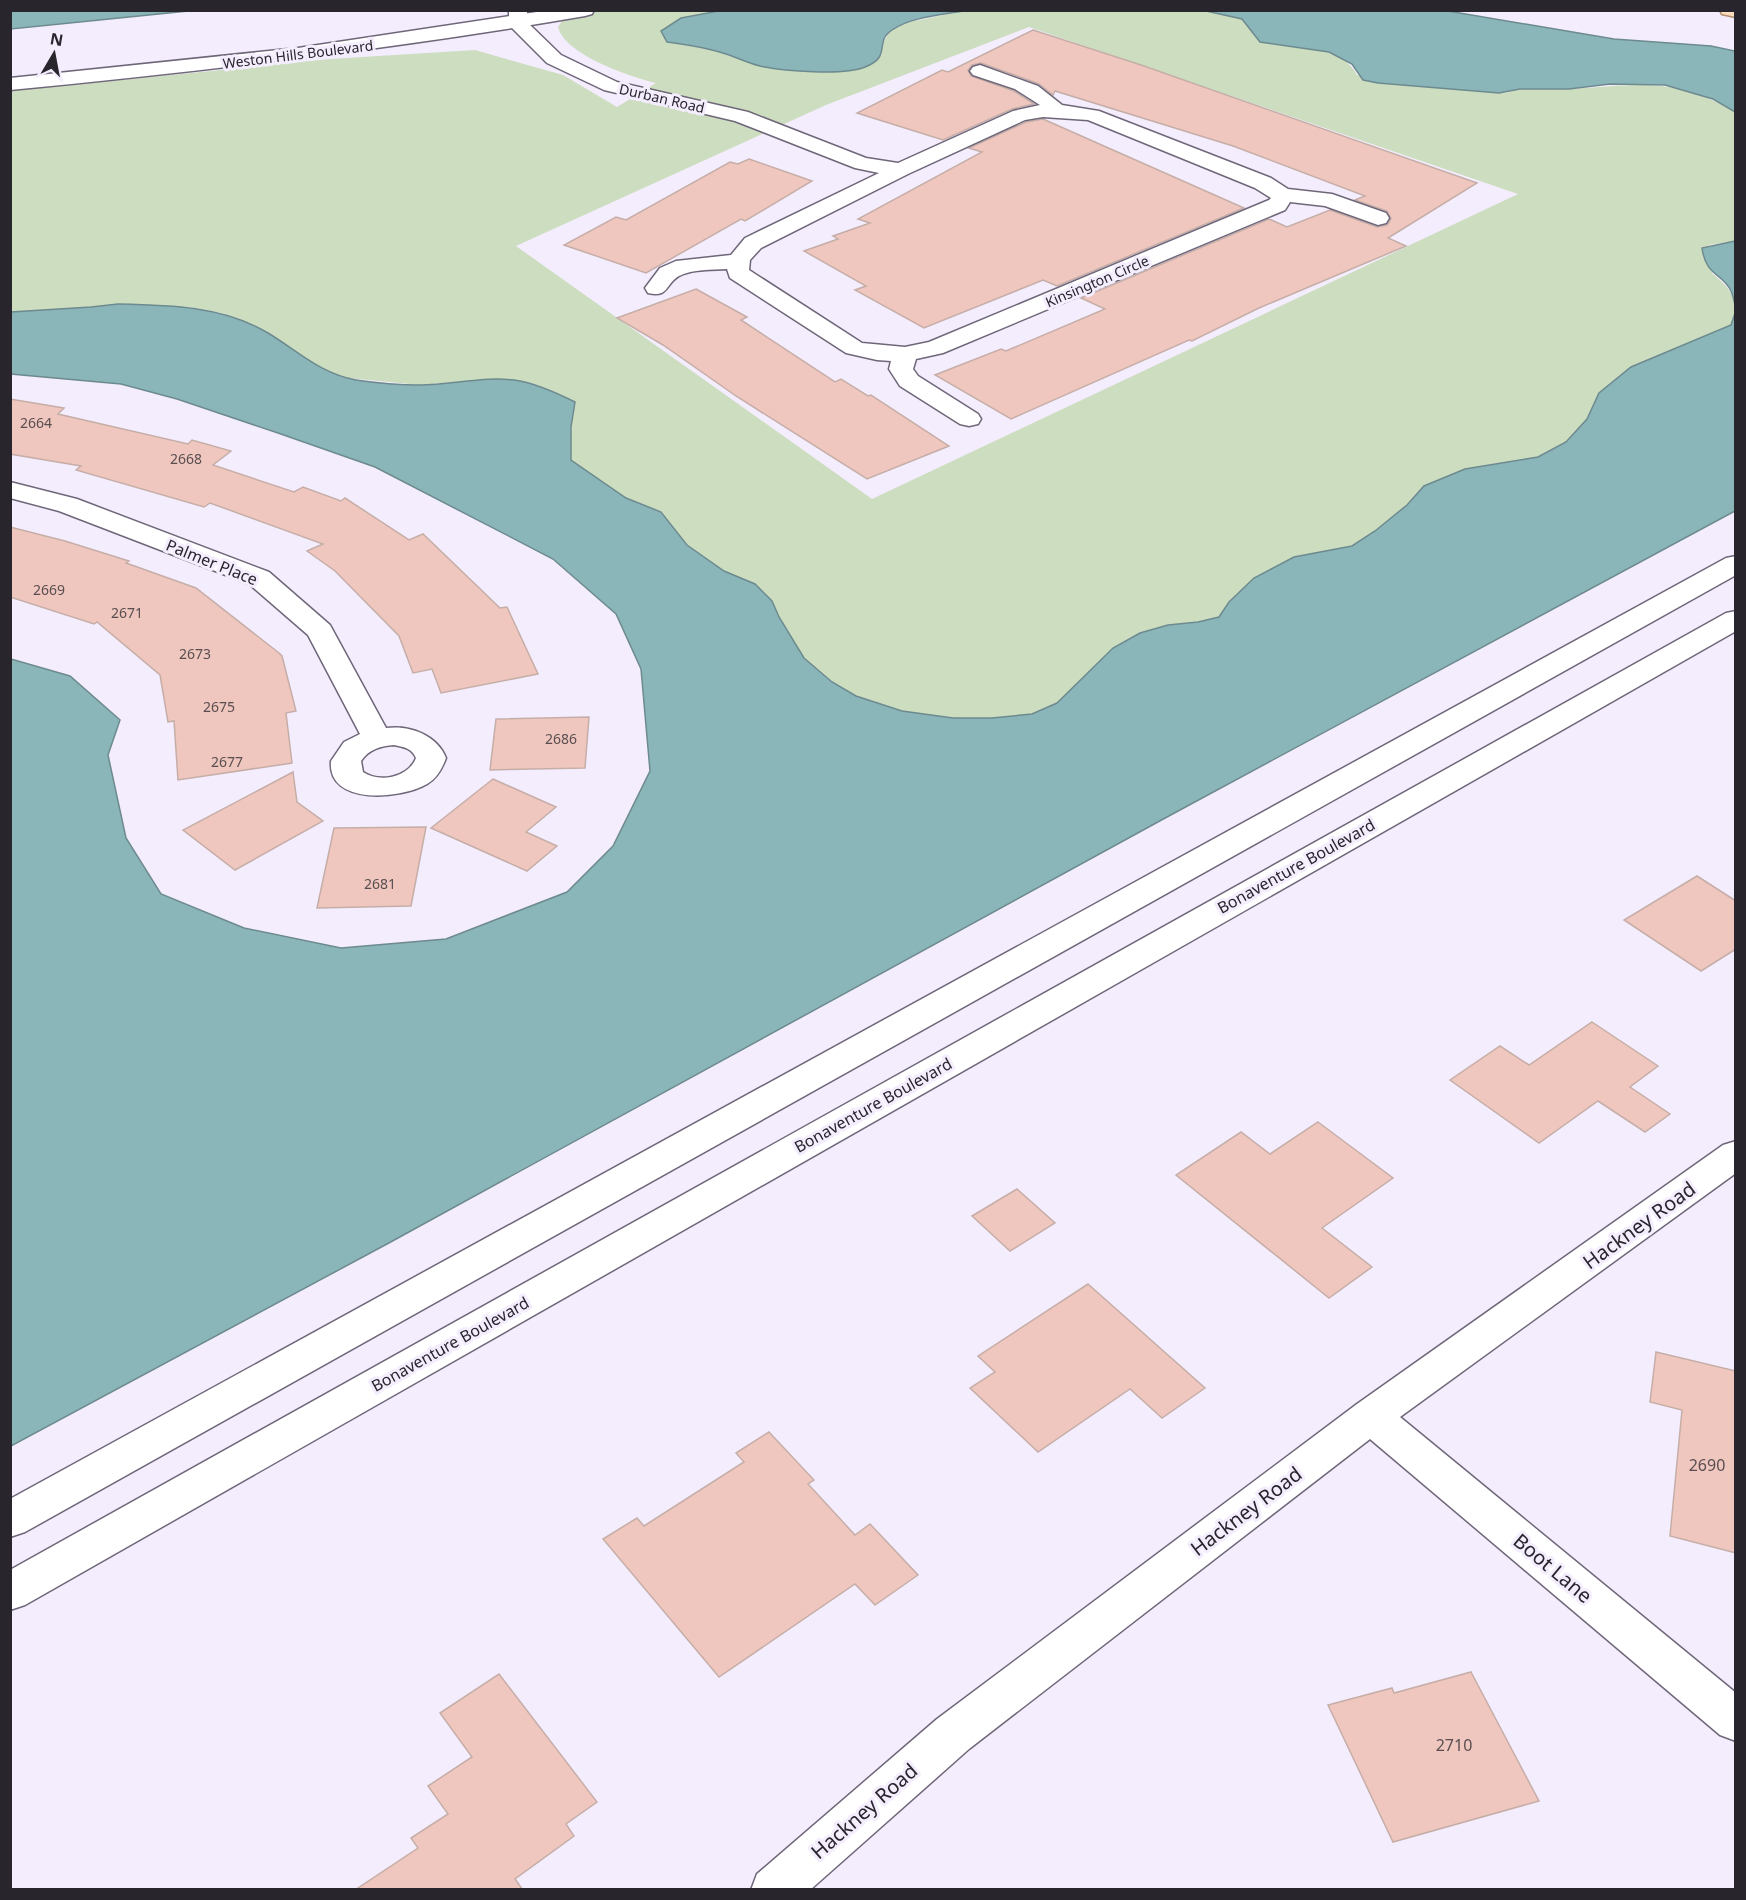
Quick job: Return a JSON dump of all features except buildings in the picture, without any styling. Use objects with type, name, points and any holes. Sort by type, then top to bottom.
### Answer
[{"type":"main road","points":[[1729,10],[1736,11]]},
{"type":"street","name":"Weston Hills Boulevard","points":[[22,64],[219,46],[481,10]]},
{"type":"street","name":"Weston Hills Boulevard","points":[[10,84],[221,64],[362,47],[527,15],[585,10]]},
{"type":"street","name":"Durban Road","points":[[527,15],[566,39],[580,53],[632,77],[760,106],[886,155],[901,170]]},
{"type":"street","name":"Durban Road","points":[[527,15],[554,59],[611,86],[741,116],[862,164],[901,170]]},
{"type":"street","points":[[980,70],[1019,83],[1046,97],[1056,111]]},
{"type":"street","points":[[656,288],[668,273],[684,266],[739,261],[753,243],[901,170],[1020,116],[1056,111],[1092,115],[1263,183],[1283,196],[1309,195],[1334,199],[1378,218]]},
{"type":"street","points":[[833,152],[854,143]]},
{"type":"street","name":"Kinsington Circle","points":[[739,261],[738,273],[854,348],[877,353],[905,354],[946,343],[1277,205],[1283,196]]},
{"type":"street","points":[[905,354],[901,369],[909,381],[969,419]]},
{"type":"street","name":"Palmer Place","points":[[10,490],[68,505],[259,578],[320,631],[377,738]]},
{"type":"street","points":[[10,1520],[1736,564]]},
{"type":"street","name":"Bonaventure Boulevard","points":[[10,1592],[1736,619]]},
{"type":"street","name":"Hackney Road","points":[[774,1890],[953,1734],[1371,1416],[1736,1154]]},
{"type":"street","name":"Boot Lane","points":[[1371,1416],[1736,1721]]},
{"type":"shaded area","points":[[11,10],[188,10],[188,11],[11,29]]},
{"type":"shaded area","points":[[595,11],[719,11],[681,18],[661,31],[667,42],[714,50],[759,66],[840,71],[862,68],[882,54],[882,44],[891,30],[910,22],[963,11],[1206,11],[1242,19],[1260,42],[1314,48],[1340,57],[1357,75],[1505,93],[1520,89],[1636,85],[1674,88],[1693,93],[1735,112],[1735,241],[1709,245],[1712,273],[1732,295],[1734,316],[1731,325],[1599,393],[1587,419],[1566,442],[1538,457],[1465,469],[1424,486],[1407,505],[1352,546],[1294,557],[1229,602],[1219,617],[1168,625],[1140,633],[1113,648],[1057,703],[1032,714],[992,718],[953,718],[902,711],[857,696],[832,682],[804,658],[772,601],[755,584],[724,571],[687,545],[661,512],[626,498],[571,460],[571,427],[575,402],[491,379],[420,385],[338,377],[316,366],[267,332],[221,313],[196,308],[118,304],[11,312],[10,91],[330,59],[475,50],[563,75],[617,107],[656,83],[616,70],[573,47],[563,37],[558,27],[564,18]],"holes":[[[1029,27],[1518,194],[872,499],[516,246],[826,105]]]},
{"type":"shaded area","points":[[719,11],[963,11],[908,22],[887,35],[881,54],[873,63],[855,70],[828,72],[783,70],[760,66],[718,51],[667,42],[661,31],[681,18]]},
{"type":"shaded area","points":[[1206,11],[1448,11],[1614,39],[1711,46],[1735,51],[1735,112],[1713,99],[1665,85],[1610,84],[1569,89],[1520,89],[1499,93],[1378,83],[1363,80],[1352,64],[1329,52],[1260,42],[1242,19]]},
{"type":"shaded area","points":[[1736,241],[1735,305],[1728,285],[1711,270],[1702,248]]},
{"type":"shaded area","points":[[118,304],[176,306],[233,317],[268,333],[332,373],[356,380],[420,385],[508,379],[555,392],[575,402],[571,427],[571,460],[626,498],[661,512],[687,545],[724,571],[755,584],[772,601],[804,658],[832,682],[856,696],[902,711],[953,718],[992,718],[1032,714],[1057,703],[1113,648],[1140,633],[1168,625],[1219,617],[1229,602],[1254,578],[1294,557],[1352,546],[1407,505],[1424,486],[1465,469],[1538,457],[1566,442],[1587,419],[1599,393],[1631,367],[1731,325],[1735,313],[1735,511],[1167,817],[387,1244],[11,1446],[11,659],[70,676],[120,720],[108,755],[126,838],[161,894],[244,928],[341,948],[446,939],[567,892],[613,846],[650,771],[641,669],[616,614],[553,559],[375,467],[278,433],[177,399],[121,384],[11,374],[11,312]]}]
